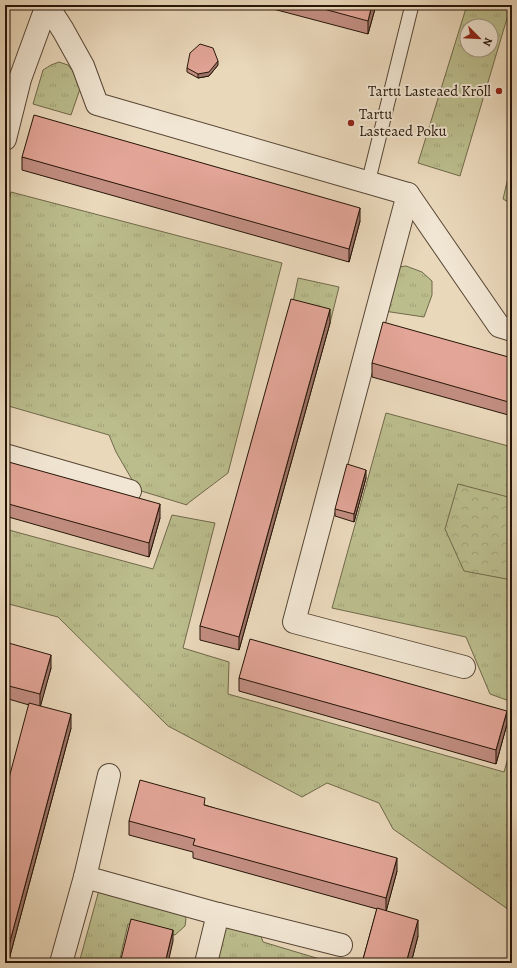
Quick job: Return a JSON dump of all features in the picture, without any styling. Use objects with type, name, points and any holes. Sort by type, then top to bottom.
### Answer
[{"type":"street","points":[[47,5],[63,30],[82,66],[97,104],[408,194],[499,326],[512,330]]},
{"type":"street","points":[[5,138],[20,80],[47,5]]},
{"type":"street","points":[[408,194],[294,622],[464,667]]},
{"type":"street","points":[[5,455],[130,491]]},
{"type":"street","points":[[61,963],[85,877],[109,775]]},
{"type":"street","points":[[85,877],[218,914],[341,945]]},
{"type":"street","points":[[206,963],[218,914]]},
{"type":"lane","points":[[368,183],[412,5]]},
{"type":"green space","points":[[467,5],[511,5],[499,45],[499,18],[463,18]]},
{"type":"green space","points":[[459,31],[459,58],[495,58],[460,176],[418,163]]},
{"type":"green space","points":[[59,62],[68,65],[82,83],[71,115],[33,104],[43,70]]},
{"type":"green space","points":[[512,161],[512,204],[503,199]]},
{"type":"green space","points":[[11,192],[282,263],[228,473],[187,505],[138,490],[116,452],[109,435],[5,405],[5,219]]},
{"type":"green space","points":[[406,266],[422,272],[432,281],[432,295],[424,317],[384,311],[398,267]]},
{"type":"green space","points":[[298,278],[339,287],[330,323],[291,312]]},
{"type":"green space","points":[[386,413],[512,447],[512,702],[490,694],[466,637],[332,608]]},
{"type":"green space","points":[[458,484],[512,498],[512,580],[464,571],[445,529]]},
{"type":"green space","points":[[172,515],[215,523],[183,648],[229,662],[228,694],[504,772],[512,744],[512,912],[393,829],[379,803],[327,783],[302,797],[168,726],[58,617],[5,603],[5,529],[153,569]]},
{"type":"green space","points":[[99,890],[182,910],[186,919],[185,926],[175,935],[128,924],[119,963],[79,963]]},
{"type":"green space","points":[[224,907],[254,916],[263,942],[333,963],[210,963]]},
{"type":"building","points":[[5,5],[8,5],[5,14]]},
{"type":"building","points":[[309,5],[372,5],[368,21]]},
{"type":"building","points":[[200,44],[213,48],[218,61],[209,72],[198,74],[187,68],[190,53]]},
{"type":"building","points":[[34,115],[360,208],[349,249],[22,157]]},
{"type":"building","points":[[291,299],[330,309],[239,637],[200,626]]},
{"type":"building","points":[[383,322],[512,358],[512,403],[372,363]]},
{"type":"building","points":[[5,461],[160,504],[149,543],[5,503]]},
{"type":"building","points":[[347,464],[366,470],[354,514],[335,509]]},
{"type":"building","points":[[250,639],[507,711],[496,750],[239,678]]},
{"type":"building","points":[[5,642],[51,655],[40,694],[5,685]]},
{"type":"building","points":[[29,703],[71,714],[5,960],[5,793]]},
{"type":"building","points":[[140,780],[205,798],[204,805],[397,858],[386,898],[193,845],[195,839],[129,821]]},
{"type":"building","points":[[377,908],[418,920],[406,963],[362,963]]},
{"type":"building","points":[[131,919],[173,930],[165,963],[120,963]]},
{"type":"place","name":"Tartu Lasteaed Krõll","points":[[499,91]]},
{"type":"place","name":"Tartu Lasteaed Poku","points":[[351,123]]}]
